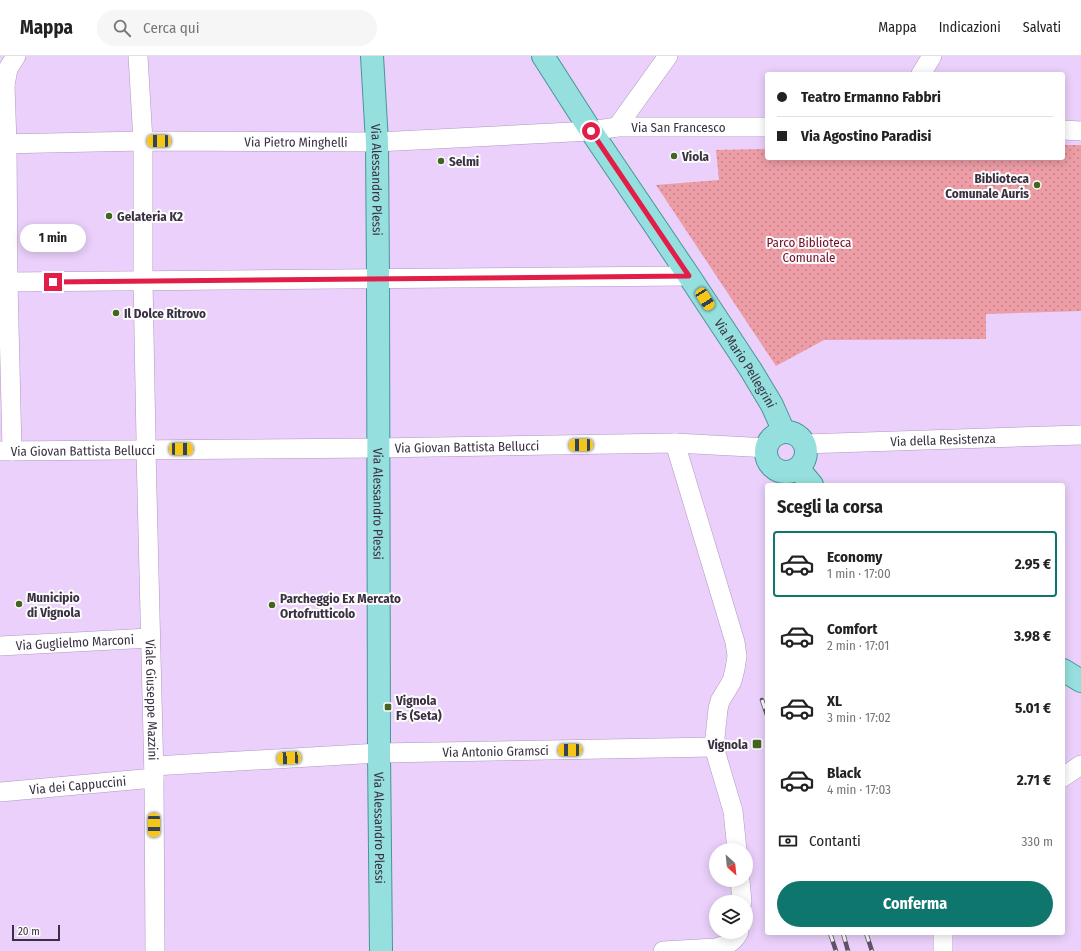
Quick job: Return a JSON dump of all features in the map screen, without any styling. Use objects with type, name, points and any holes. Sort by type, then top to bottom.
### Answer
[{"type":"main road","name":"Via Alessandro Plessi","points":[[372,56],[377,142],[381,951]]},
{"type":"main road","name":"Via Mario Pellegrini","points":[[543,56],[591,131],[751,370],[772,405],[784,432]]},
{"type":"main road","points":[[784,432],[796,435],[804,444],[806,457],[803,463],[793,471],[781,472],[775,469],[768,460],[766,454],[769,442],[778,434],[784,432]]},
{"type":"main road","points":[[798,468],[810,483]]},
{"type":"main road","points":[[1065,671],[1081,681]]},
{"type":"street","points":[[6,451],[8,282],[2,80],[16,56]]},
{"type":"street","name":"Viale Giuseppe Mazzini","points":[[138,56],[143,141],[143,281],[154,772],[154,951]]},
{"type":"street","points":[[617,127],[668,56]]},
{"type":"street","points":[[922,72],[932,56]]},
{"type":"street","name":"Via San Francesco","points":[[591,131],[617,127],[765,127]]},
{"type":"street","points":[[1065,130],[1081,131]]},
{"type":"street","name":"Via Pietro Minghelli","points":[[4,144],[143,141],[377,142],[591,131]]},
{"type":"street","points":[[8,282],[689,276]]},
{"type":"street","name":"Via della Resistenza","points":[[804,444],[1081,435]]},
{"type":"street","points":[[675,443],[735,642],[737,656],[732,681],[720,701],[714,747],[733,811],[736,843]]},
{"type":"street","name":"Via Giovan Battista Bellucci","points":[[6,451],[146,445],[378,448],[675,443],[767,448]]},
{"type":"street","name":"Via Guglielmo Marconi","points":[[0,646],[150,638]]},
{"type":"street","name":"Via Antonio Gramsci","points":[[154,772],[379,753],[714,747]]},
{"type":"street","points":[[1065,777],[1081,765]]},
{"type":"street","name":"Via dei Cappuccini","points":[[0,792],[154,772]]},
{"type":"street","points":[[943,935],[943,951]]},
{"type":"street","points":[[663,951],[706,949],[724,946],[735,939]]},
{"type":"green space","name":"Parco Biblioteca Comunale","points":[[1065,145],[1081,145],[1081,311],[986,314],[986,339],[824,340],[776,366],[656,185],[719,180],[716,150],[765,149],[765,160],[1065,160]]},
{"type":"railway","points":[[762,700],[765,709]]},
{"type":"railway","points":[[831,935],[836,951]]},
{"type":"railway","points":[[844,935],[848,951]]},
{"type":"railway","points":[[867,935],[872,951]]},
{"type":"place","name":"Viola","points":[[674,156]]},
{"type":"place","name":"Selmi","points":[[441,161]]},
{"type":"place","name":"Biblioteca Comunale Auris","points":[[1037,185]]},
{"type":"place","name":"Gelateria K2","points":[[109,216]]},
{"type":"place","name":"Il Dolce Ritrovo","points":[[116,313]]},
{"type":"place","name":"Municipio di Vignola","points":[[19,604]]},
{"type":"place","name":"Parcheggio Ex Mercato Ortofrutticolo","points":[[272,605]]},
{"type":"place","name":"Vignola Fs (Seta)","points":[[388,707]]},
{"type":"place","name":"Vignola","points":[[757,744]]},
{"type":"route","points":[[53,282],[689,276],[591,131]]}]
